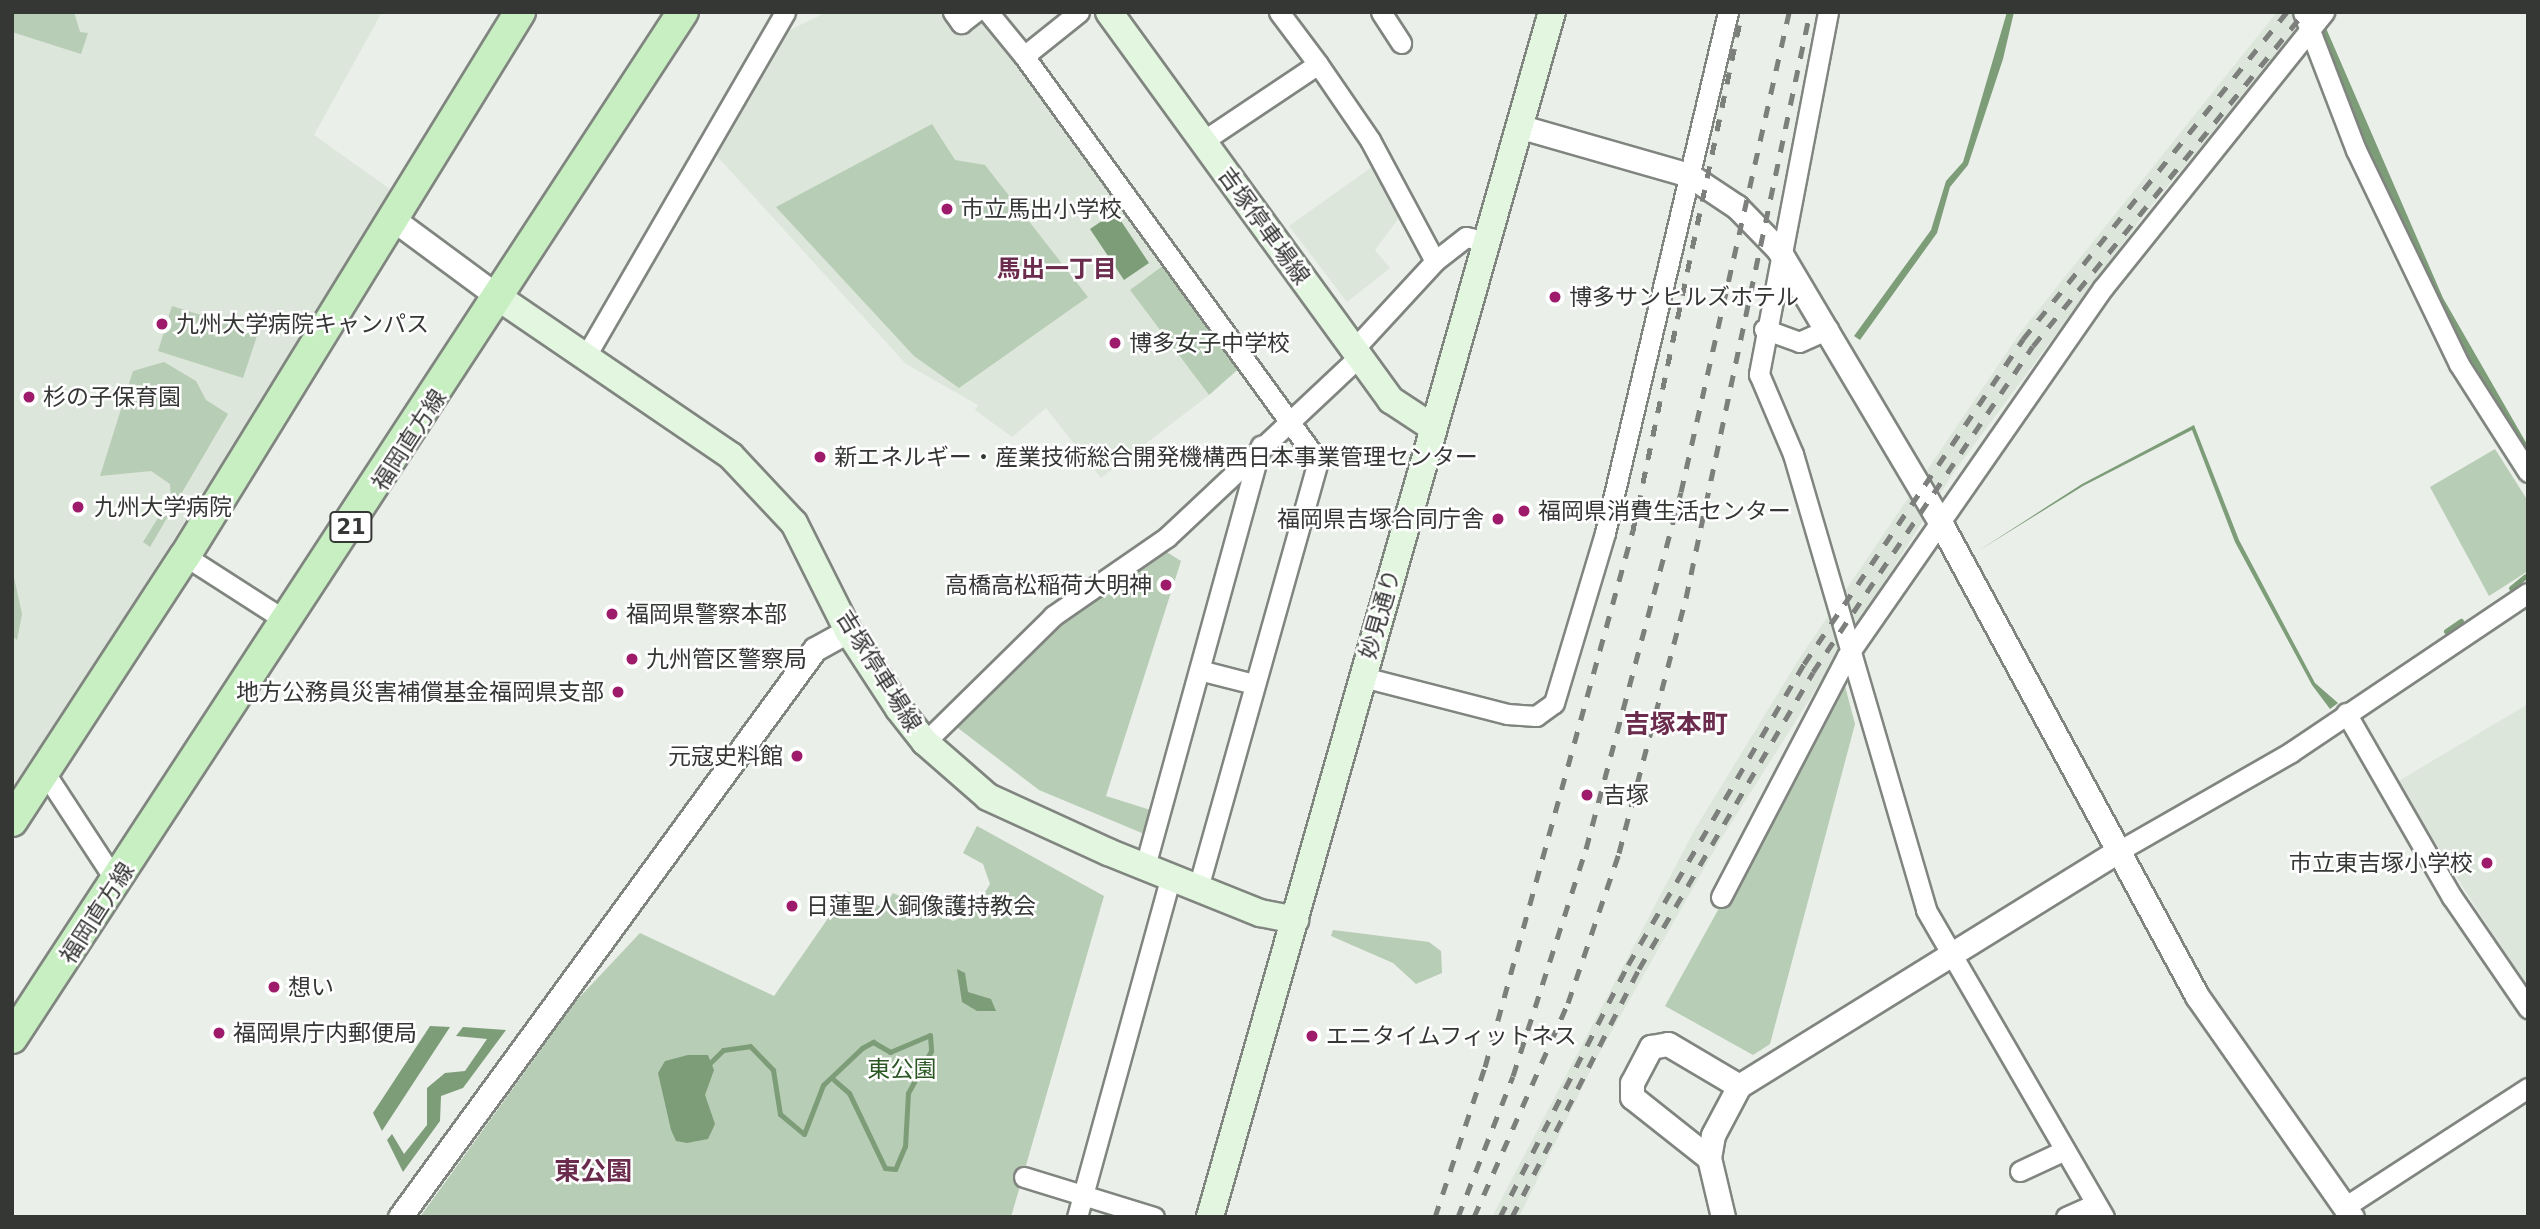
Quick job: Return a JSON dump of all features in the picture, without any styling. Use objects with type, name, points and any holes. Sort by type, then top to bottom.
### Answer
[{"type":"main road","points":[[12,821],[184,556],[520,12]]},
{"type":"main road","name":"福岡直方線","points":[[12,1038],[501,299],[683,12]]},
{"type":"main road","name":"吉塚停車場線","points":[[1109,12],[1391,400],[1432,427]]},
{"type":"main road","name":"妙見通り","points":[[1210,1217],[1432,427],[1552,12]]},
{"type":"main road","name":"吉塚停車場線","points":[[501,299],[693,425],[769,497],[819,563],[848,631],[925,741],[988,797],[1145,866],[1295,920]]},
{"type":"street","points":[[587,354],[785,12]]},
{"type":"street","points":[[953,12],[961,23],[975,12]]},
{"type":"street","points":[[988,12],[1024,56],[1318,461],[1198,887]]},
{"type":"street","points":[[1024,56],[1079,12]]},
{"type":"street","points":[[1279,12],[1370,140],[1436,261]]},
{"type":"street","points":[[1381,12],[1401,43]]},
{"type":"street","points":[[1363,677],[1507,714],[1536,716],[1554,702],[1605,533],[1728,12]]},
{"type":"street","points":[[1828,12],[1779,249],[1764,329],[1759,374],[1793,454],[1847,656],[1912,874],[1950,952],[2099,1210],[2066,1217]]},
{"type":"street","points":[[1721,897],[1847,656],[2103,288],[2305,21],[2324,12]]},
{"type":"street","points":[[2305,21],[2459,364],[2528,471]]},
{"type":"street","points":[[1203,141],[1318,64]]},
{"type":"street","points":[[1518,126],[1689,175],[1737,207],[1779,249],[1940,522],[2115,853],[2197,996],[2349,1212],[2528,1088]]},
{"type":"street","points":[[393,219],[501,299]]},
{"type":"street","points":[[925,741],[1054,616],[1167,537],[1356,354],[1436,261],[1466,237],[1485,241]]},
{"type":"street","points":[[1764,329],[1798,342],[1828,329]]},
{"type":"street","points":[[1145,866],[1203,671],[1261,446]]},
{"type":"street","points":[[184,556],[288,622]]},
{"type":"street","points":[[1723,1217],[1709,1158],[1713,1135],[1739,1086],[1950,952],[2346,713],[2528,593]]},
{"type":"street","points":[[400,1217],[815,649],[848,631]]},
{"type":"street","points":[[1203,671],[1254,684]]},
{"type":"street","points":[[2346,713],[2452,897],[2528,1008]]},
{"type":"street","points":[[45,773],[117,883]]},
{"type":"street","points":[[1077,1217],[1171,876]]},
{"type":"street","points":[[1709,1158],[1632,1097],[1632,1083],[1651,1047],[1668,1044],[1739,1086]]},
{"type":"street","points":[[2020,1171],[2063,1151]]},
{"type":"street","points":[[1024,1177],[1154,1217]]},
{"type":"shaded area","name":"九州大学病院キャンパス","points":[[12,12],[382,12],[314,135],[394,192],[12,794]]},
{"type":"shaded area","name":"市立馬出小学校","points":[[827,12],[985,14],[1168,262],[1131,291],[1209,395],[1101,478],[1046,408],[1012,437],[975,410],[978,405],[906,364],[717,156],[788,31]]},
{"type":"shaded area","points":[[2007,12],[2014,12],[2003,59],[1968,165],[1950,187],[1937,233],[1860,340],[1854,336],[1931,230],[1946,181],[1963,162]]},
{"type":"shaded area","points":[[2277,12],[2313,12],[2146,212],[1954,472],[1719,842],[1596,1059],[1519,1217],[1492,1217],[1695,829],[1799,659],[2020,333]]},
{"type":"shaded area","points":[[2319,12],[2443,298],[2528,446],[2528,467],[2462,364],[2317,44]]},
{"type":"shaded area","points":[[1379,162],[1404,211],[1375,250],[1390,268],[1347,302],[1289,226]]},
{"type":"shaded area","points":[[1115,212],[1149,263],[1124,280],[1090,229]]},
{"type":"shaded area","points":[[2194,425],[2239,540],[2315,683],[2338,703],[2330,709],[2312,685],[2235,542],[2192,430],[2083,486],[1978,551],[2082,484]]},
{"type":"shaded area","name":"市立東吉塚小学校","points":[[2528,704],[2528,990],[2397,782]]},
{"type":"shaded area","points":[[957,969],[965,973],[968,992],[991,999],[996,1011],[977,1011],[962,1002]]},
{"type":"shaded area","points":[[430,1026],[450,1027],[382,1131],[373,1113]]},
{"type":"shaded area","points":[[463,1027],[506,1030],[463,1088],[441,1096],[440,1121],[403,1172],[387,1140],[392,1134],[404,1154],[427,1125],[427,1088],[445,1073],[465,1071],[487,1039],[456,1036]]},
{"type":"shaded area","points":[[688,1055],[708,1055],[714,1070],[705,1095],[715,1124],[708,1139],[687,1143],[676,1141],[671,1130],[658,1073],[665,1061]]},
{"type":"green space","points":[[12,12],[74,12],[80,32],[88,33],[81,54],[12,32]]},
{"type":"green space","points":[[932,124],[955,160],[985,165],[1088,297],[959,388],[914,356],[776,207]]},
{"type":"green space","points":[[1168,262],[1243,365],[1209,395],[1130,290]]},
{"type":"green space","points":[[172,306],[258,333],[243,378],[158,351]]},
{"type":"green space","points":[[164,362],[196,381],[206,400],[228,414],[150,547],[143,542],[171,497],[170,484],[151,471],[100,476],[133,371]]},
{"type":"green space","points":[[2495,449],[2528,501],[2528,571],[2489,596],[2430,487]]},
{"type":"green space","points":[[1165,551],[1181,561],[1106,796],[1157,812],[1149,836],[1039,790],[954,725],[1060,620]]},
{"type":"green space","points":[[12,568],[22,614],[17,640],[12,636]]},
{"type":"green space","points":[[1844,682],[1855,724],[1770,1044],[1753,1055],[1665,1006]]},
{"type":"green space","name":"東公園","points":[[977,826],[1104,896],[1011,1217],[420,1217],[576,1001],[640,933],[774,996],[847,891],[884,908],[893,893],[953,921],[972,913],[990,884],[983,864],[963,853]]},
{"type":"green space","points":[[1333,930],[1429,942],[1441,951],[1442,973],[1416,984],[1393,963],[1331,936]]},
{"type":"waterway","points":[[2511,588],[2526,576]]},
{"type":"waterway","points":[[2446,631],[2461,621]]},
{"type":"waterway","points":[[708,1065],[723,1050],[750,1046],[773,1070],[780,1114],[804,1134],[823,1085],[862,1048],[873,1042],[890,1052],[930,1035],[931,1051],[908,1093],[905,1146],[895,1169],[885,1168],[849,1093],[834,1080]]},
{"type":"railway","points":[[1435,1217],[1485,1067],[1633,530],[1742,12]]},
{"type":"railway","points":[[1458,1217],[1513,1076],[1586,849],[1681,492],[1789,12]]},
{"type":"railway","points":[[1474,1217],[1568,1003],[1619,853],[1686,598],[1810,12]]},
{"type":"railway","points":[[1500,1217],[1628,965],[1804,664],[2023,339],[2287,12]]},
{"type":"railway","points":[[1512,1217],[1639,969],[1813,672],[2033,346],[2304,12]]},
{"type":"place","name":"市立馬出小学校","points":[[947,209]]},
{"type":"place","name":"博多サンヒルズホテル","points":[[1555,297]]},
{"type":"place","name":"九州大学病院キャンパス","points":[[162,324]]},
{"type":"place","name":"博多女子中学校","points":[[1115,343]]},
{"type":"place","name":"杉の子保育園","points":[[29,397]]},
{"type":"place","name":"新エネルギー・産業技術総合開発機構西日本事業管理センター","points":[[820,457]]},
{"type":"place","name":"九州大学病院","points":[[78,507]]},
{"type":"place","name":"福岡県消費生活センター","points":[[1524,511]]},
{"type":"place","name":"福岡県吉塚合同庁舎","points":[[1498,519]]},
{"type":"place","name":"高橋高松稲荷大明神","points":[[1166,585]]},
{"type":"place","name":"福岡県警察本部","points":[[612,614]]},
{"type":"place","name":"九州管区警察局","points":[[632,659]]},
{"type":"place","name":"地方公務員災害補償基金福岡県支部","points":[[618,692]]},
{"type":"place","name":"元寇史料館","points":[[797,756]]},
{"type":"place","name":"吉塚","points":[[1587,795]]},
{"type":"place","name":"市立東吉塚小学校","points":[[2487,863]]},
{"type":"place","name":"日蓮聖人銅像護持教会","points":[[792,906]]},
{"type":"place","name":"想い","points":[[274,987]]},
{"type":"place","name":"福岡県庁内郵便局","points":[[219,1033]]},
{"type":"place","name":"エニタイムフィットネス","points":[[1312,1036]]},
{"type":"district","name":"馬出一丁目","points":[[1057,270]]},
{"type":"district","name":"吉塚本町","points":[[1676,725]]},
{"type":"district","name":"東公園","points":[[593,1172]]}]
